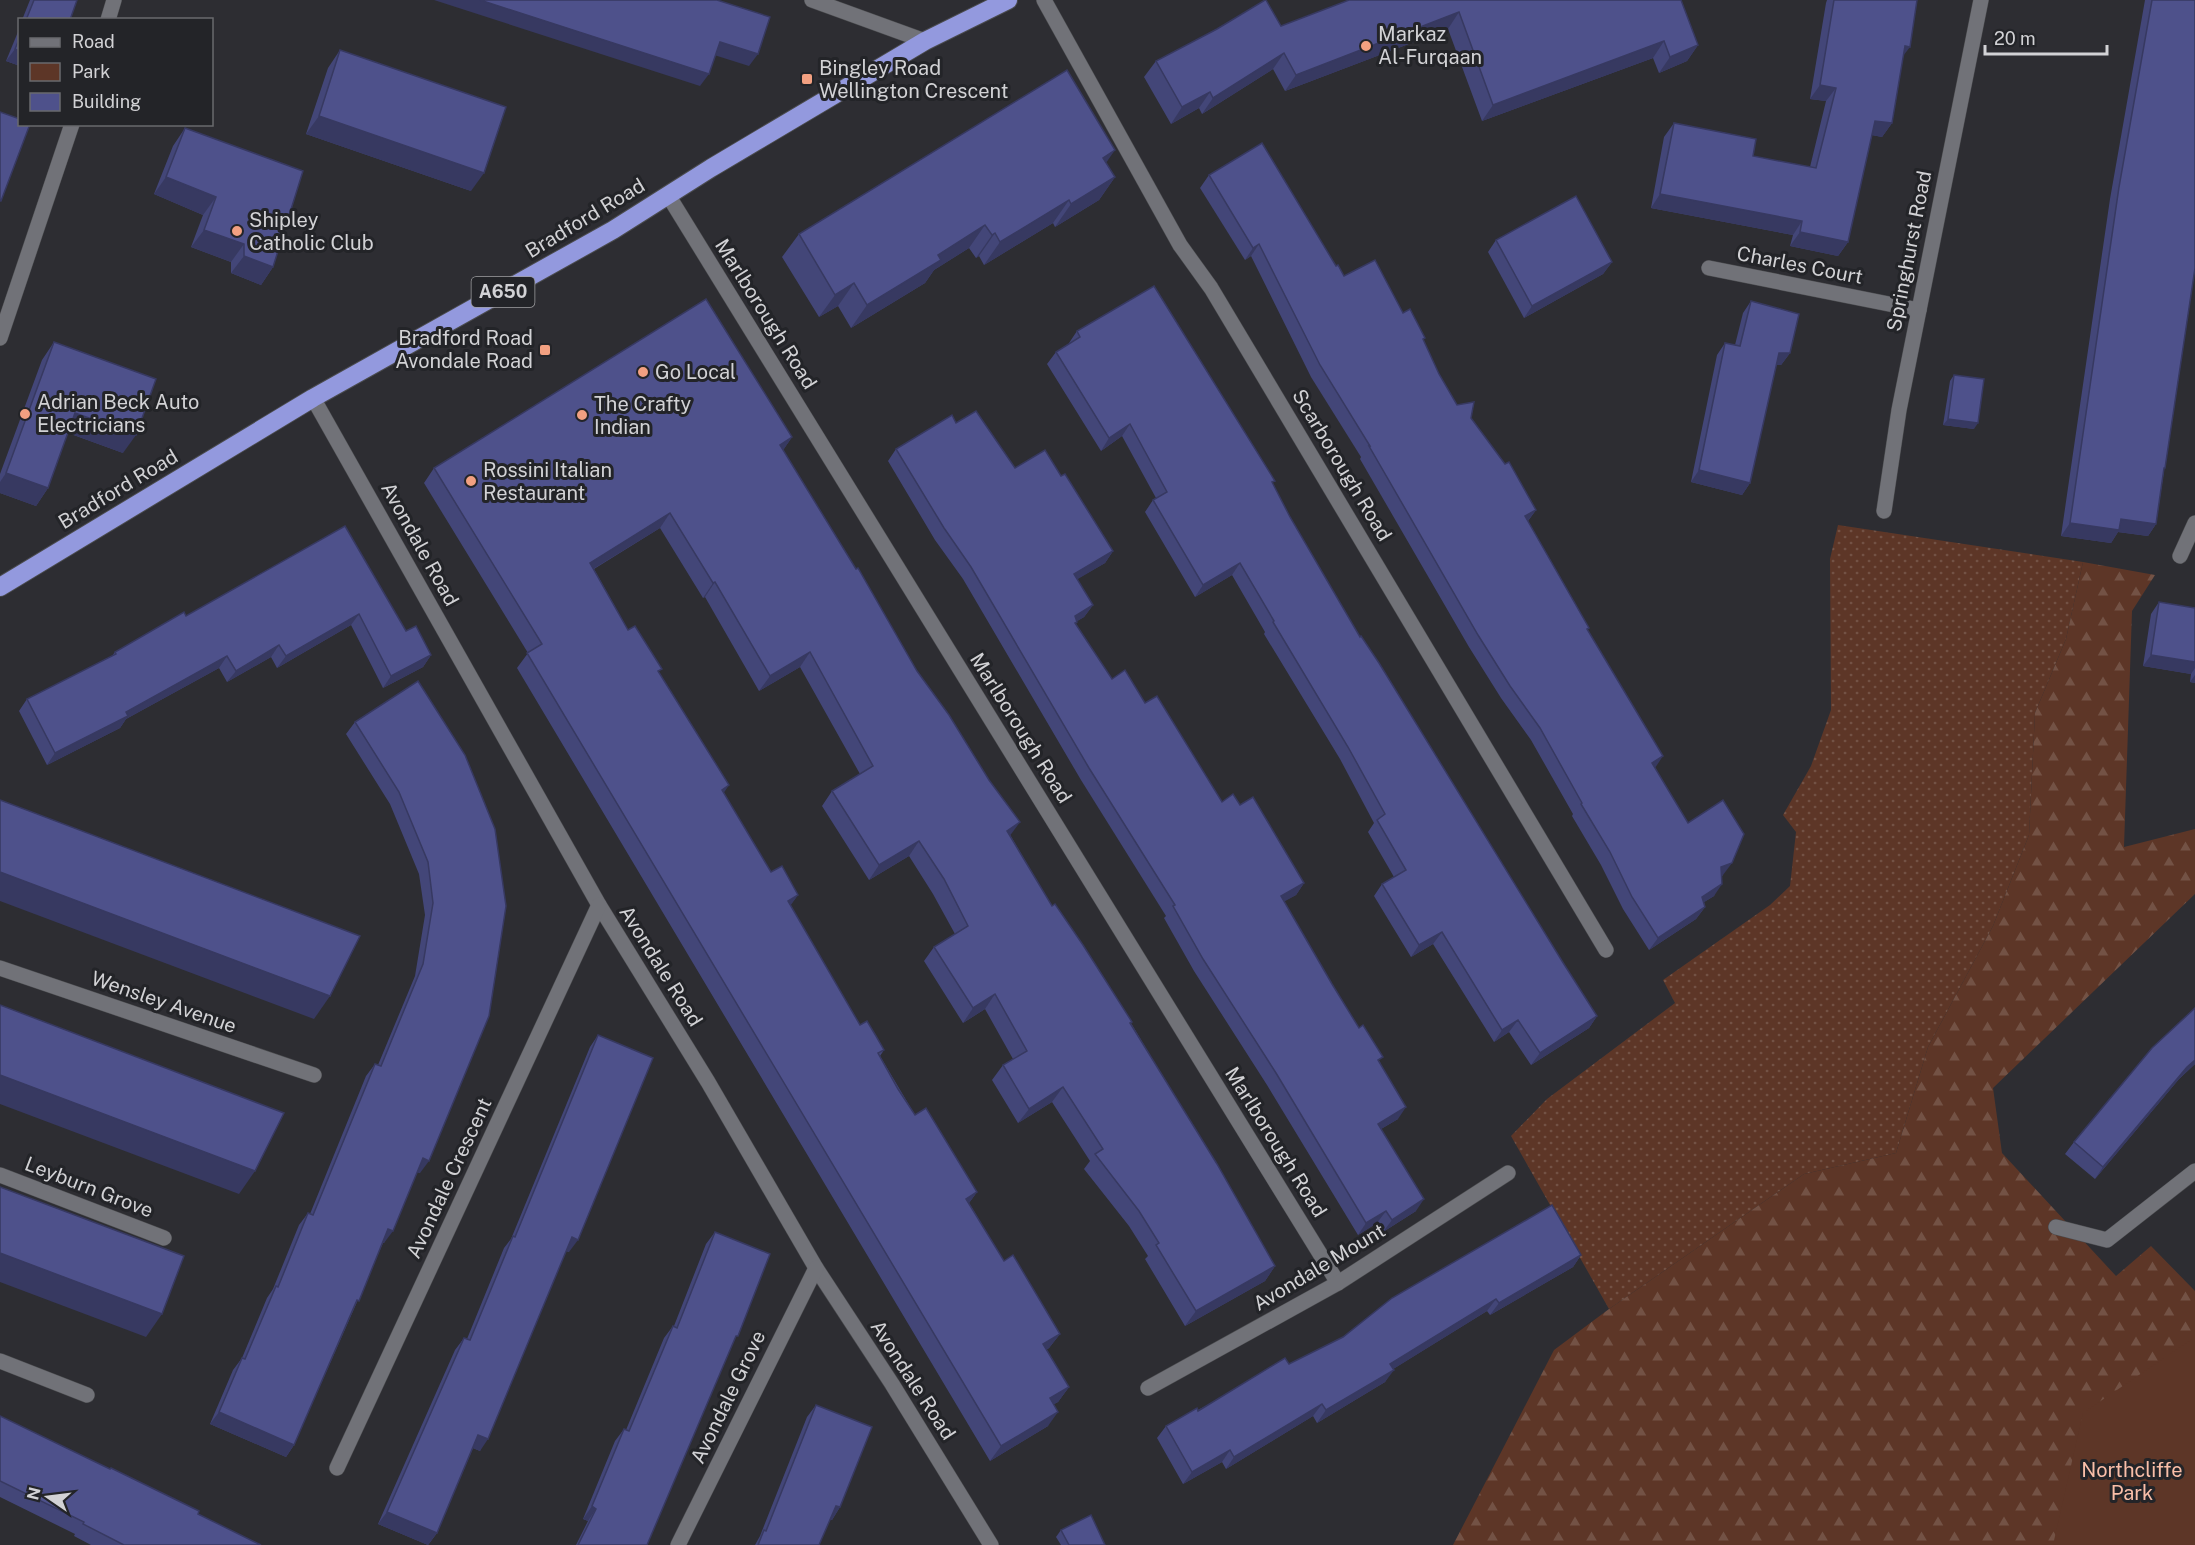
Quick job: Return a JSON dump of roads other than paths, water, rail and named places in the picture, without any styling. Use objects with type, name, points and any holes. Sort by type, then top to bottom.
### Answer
[{"type":"highway","name":"Bradford Road","points":[[0,587],[313,398],[613,230],[711,168],[925,41],[1008,0]]},
{"type":"street","points":[[109,18],[114,0]]},
{"type":"street","points":[[812,0],[925,41]]},
{"type":"street","name":"Scarborough Road","points":[[1044,0],[1180,245],[1211,288],[1606,950]]},
{"type":"street","name":"Springhurst Road","points":[[1884,511],[1899,410],[1981,0]]},
{"type":"street","points":[[0,339],[71,126]]},
{"type":"street","name":"Marlborough Road","points":[[669,195],[1338,1283]]},
{"type":"street","name":"Charles Court","points":[[1709,268],[1919,310]]},
{"type":"street","name":"Avondale Road","points":[[313,398],[599,905],[708,1083],[816,1269],[892,1384],[991,1545]]},
{"type":"street","points":[[2180,556],[2195,523]]},
{"type":"street","name":"Avondale Crescent","points":[[337,1468],[599,905]]},
{"type":"street","name":"Wensley Avenue","points":[[0,968],[314,1075]]},
{"type":"street","points":[[2056,1227],[2107,1240],[2195,1171]]},
{"type":"street","name":"Avondale Mount","points":[[1148,1389],[1338,1283],[1508,1173]]},
{"type":"street","name":"Leyburn Grove","points":[[0,1175],[164,1238]]},
{"type":"street","name":"Avondale Grove","points":[[678,1545],[816,1269]]},
{"type":"street","points":[[0,1361],[87,1395]]},
{"type":"place","name":"Markaz Al-Furqaan","points":[[1366,46]]},
{"type":"place","name":"Bingley Road Wellington Crescent","points":[[807,79]]},
{"type":"place","name":"Shipley Catholic Club","points":[[237,231]]},
{"type":"place","name":"Bradford Road Avondale Road","points":[[545,350]]},
{"type":"place","name":"Go Local","points":[[643,372]]},
{"type":"place","name":"Adrian Beck Auto Electricians","points":[[25,414]]},
{"type":"place","name":"The Crafty Indian","points":[[582,415]]},
{"type":"place","name":"Rossini Italian Restaurant","points":[[471,481]]},
{"type":"park label","name":"Northcliffe Park","points":[[2132,1482]]}]
